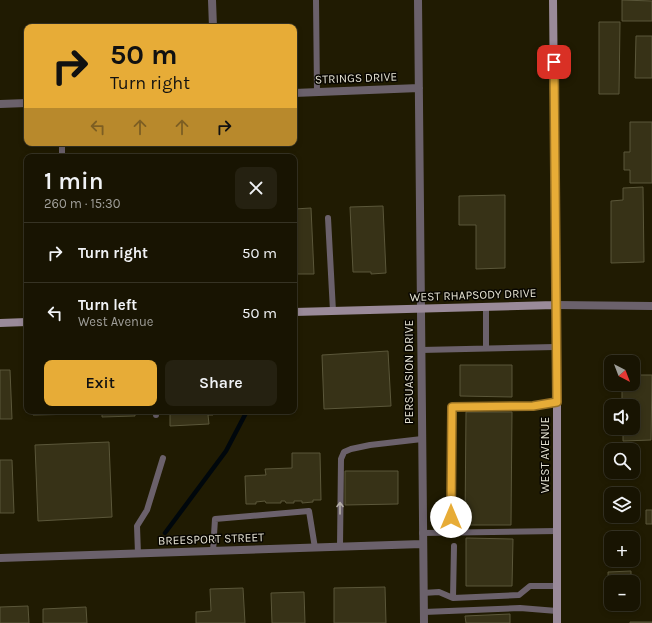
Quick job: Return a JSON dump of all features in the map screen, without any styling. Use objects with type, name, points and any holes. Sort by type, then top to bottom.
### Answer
[{"type":"main road","name":"WEST AVENUE","points":[[553,0],[557,402],[557,623]]},
{"type":"main road","name":"WEST RHAPSODY DRIVE","points":[[297,312],[555,304]]},
{"type":"main road","points":[[0,323],[24,322]]},
{"type":"street","points":[[212,0],[213,24]]},
{"type":"street","name":"PERSUASION DRIVE","points":[[418,0],[422,544],[424,623]]},
{"type":"street","name":"STRINGS DRIVE","points":[[297,93],[419,88]]},
{"type":"street","points":[[0,104],[24,103]]},
{"type":"street","name":"WEST RHAPSODY DRIVE","points":[[555,304],[652,306]]},
{"type":"street","name":"BREESPORT STREET","points":[[0,558],[422,544]]},
{"type":"lane","points":[[316,0],[317,92]]},
{"type":"lane","points":[[328,218],[333,311]]},
{"type":"lane","points":[[486,306],[486,348]]},
{"type":"lane","points":[[421,350],[556,347]]},
{"type":"lane","points":[[451,532],[452,407],[533,406],[557,402]]},
{"type":"lane","points":[[340,547],[341,459],[344,452],[370,445],[422,439]]},
{"type":"lane","points":[[138,554],[137,526],[147,510],[163,458]]},
{"type":"lane","points":[[213,551],[215,519],[309,511],[315,548]]},
{"type":"lane","points":[[422,533],[557,531]]},
{"type":"lane","points":[[453,598],[454,546]]},
{"type":"lane","points":[[423,592],[439,592],[453,598],[519,595],[530,586],[557,586]]},
{"type":"lane","points":[[424,612],[520,608],[557,611]]},
{"type":"building","points":[[622,0],[652,1],[652,21],[622,21]]},
{"type":"building","points":[[599,22],[620,22],[619,94],[599,94]]},
{"type":"building","points":[[636,36],[652,36],[652,78],[635,78]]},
{"type":"building","points":[[630,122],[652,122],[652,183],[630,183],[630,170],[624,170],[624,152],[630,152]]},
{"type":"building","points":[[643,187],[644,262],[611,263],[611,201],[623,200],[623,188]]},
{"type":"building","points":[[505,195],[505,268],[476,269],[476,225],[459,225],[459,196]]},
{"type":"building","points":[[383,206],[386,273],[371,274],[371,272],[353,272],[350,207]]},
{"type":"building","points":[[311,208],[314,274],[297,274],[297,209]]},
{"type":"building","points":[[388,351],[391,406],[324,409],[322,355]]},
{"type":"building","points":[[460,365],[512,365],[512,397],[460,396]]},
{"type":"building","points":[[0,370],[10,370],[12,419],[0,419]]},
{"type":"building","points":[[640,375],[652,375],[651,440],[623,441],[623,435],[640,435],[640,399],[622,399],[622,391],[640,391]]},
{"type":"building","points":[[466,412],[512,412],[511,525],[465,525]]},
{"type":"building","points":[[33,414],[81,414],[33,415]]},
{"type":"building","points":[[102,414],[135,414],[135,416],[102,417]]},
{"type":"building","points":[[170,414],[213,414],[208,415],[209,424],[170,426]]},
{"type":"building","points":[[109,442],[112,517],[38,521],[35,445]]},
{"type":"building","points":[[292,453],[320,453],[321,500],[313,500],[313,502],[302,503],[302,501],[294,501],[294,503],[286,503],[285,501],[281,501],[281,503],[266,503],[265,501],[256,502],[256,504],[246,504],[245,476],[266,475],[265,469],[292,468]]},
{"type":"building","points":[[0,460],[12,460],[14,513],[0,513]]},
{"type":"building","points":[[345,471],[398,471],[398,504],[345,505]]},
{"type":"building","points":[[646,510],[652,510],[652,524],[646,524]]},
{"type":"building","points":[[466,538],[513,539],[512,586],[466,586]]},
{"type":"building","points":[[631,571],[631,575],[608,575],[608,572]]},
{"type":"building","points":[[385,587],[386,623],[334,623],[334,588]]},
{"type":"building","points":[[243,588],[245,623],[196,623],[196,612],[211,611],[210,589]]},
{"type":"building","points":[[304,592],[305,623],[272,623],[271,593]]},
{"type":"building","points":[[28,606],[29,623],[0,623],[0,607]]},
{"type":"building","points":[[86,607],[87,623],[43,623],[43,609]]},
{"type":"building","points":[[510,614],[510,623],[466,623],[465,616]]},
{"type":"building","points":[[652,622],[652,623],[630,623]]},
{"type":"waterway","points":[[165,533],[226,451],[245,414]]},
{"type":"route","points":[[451,517],[452,407],[533,406],[557,402],[554,62]]}]
